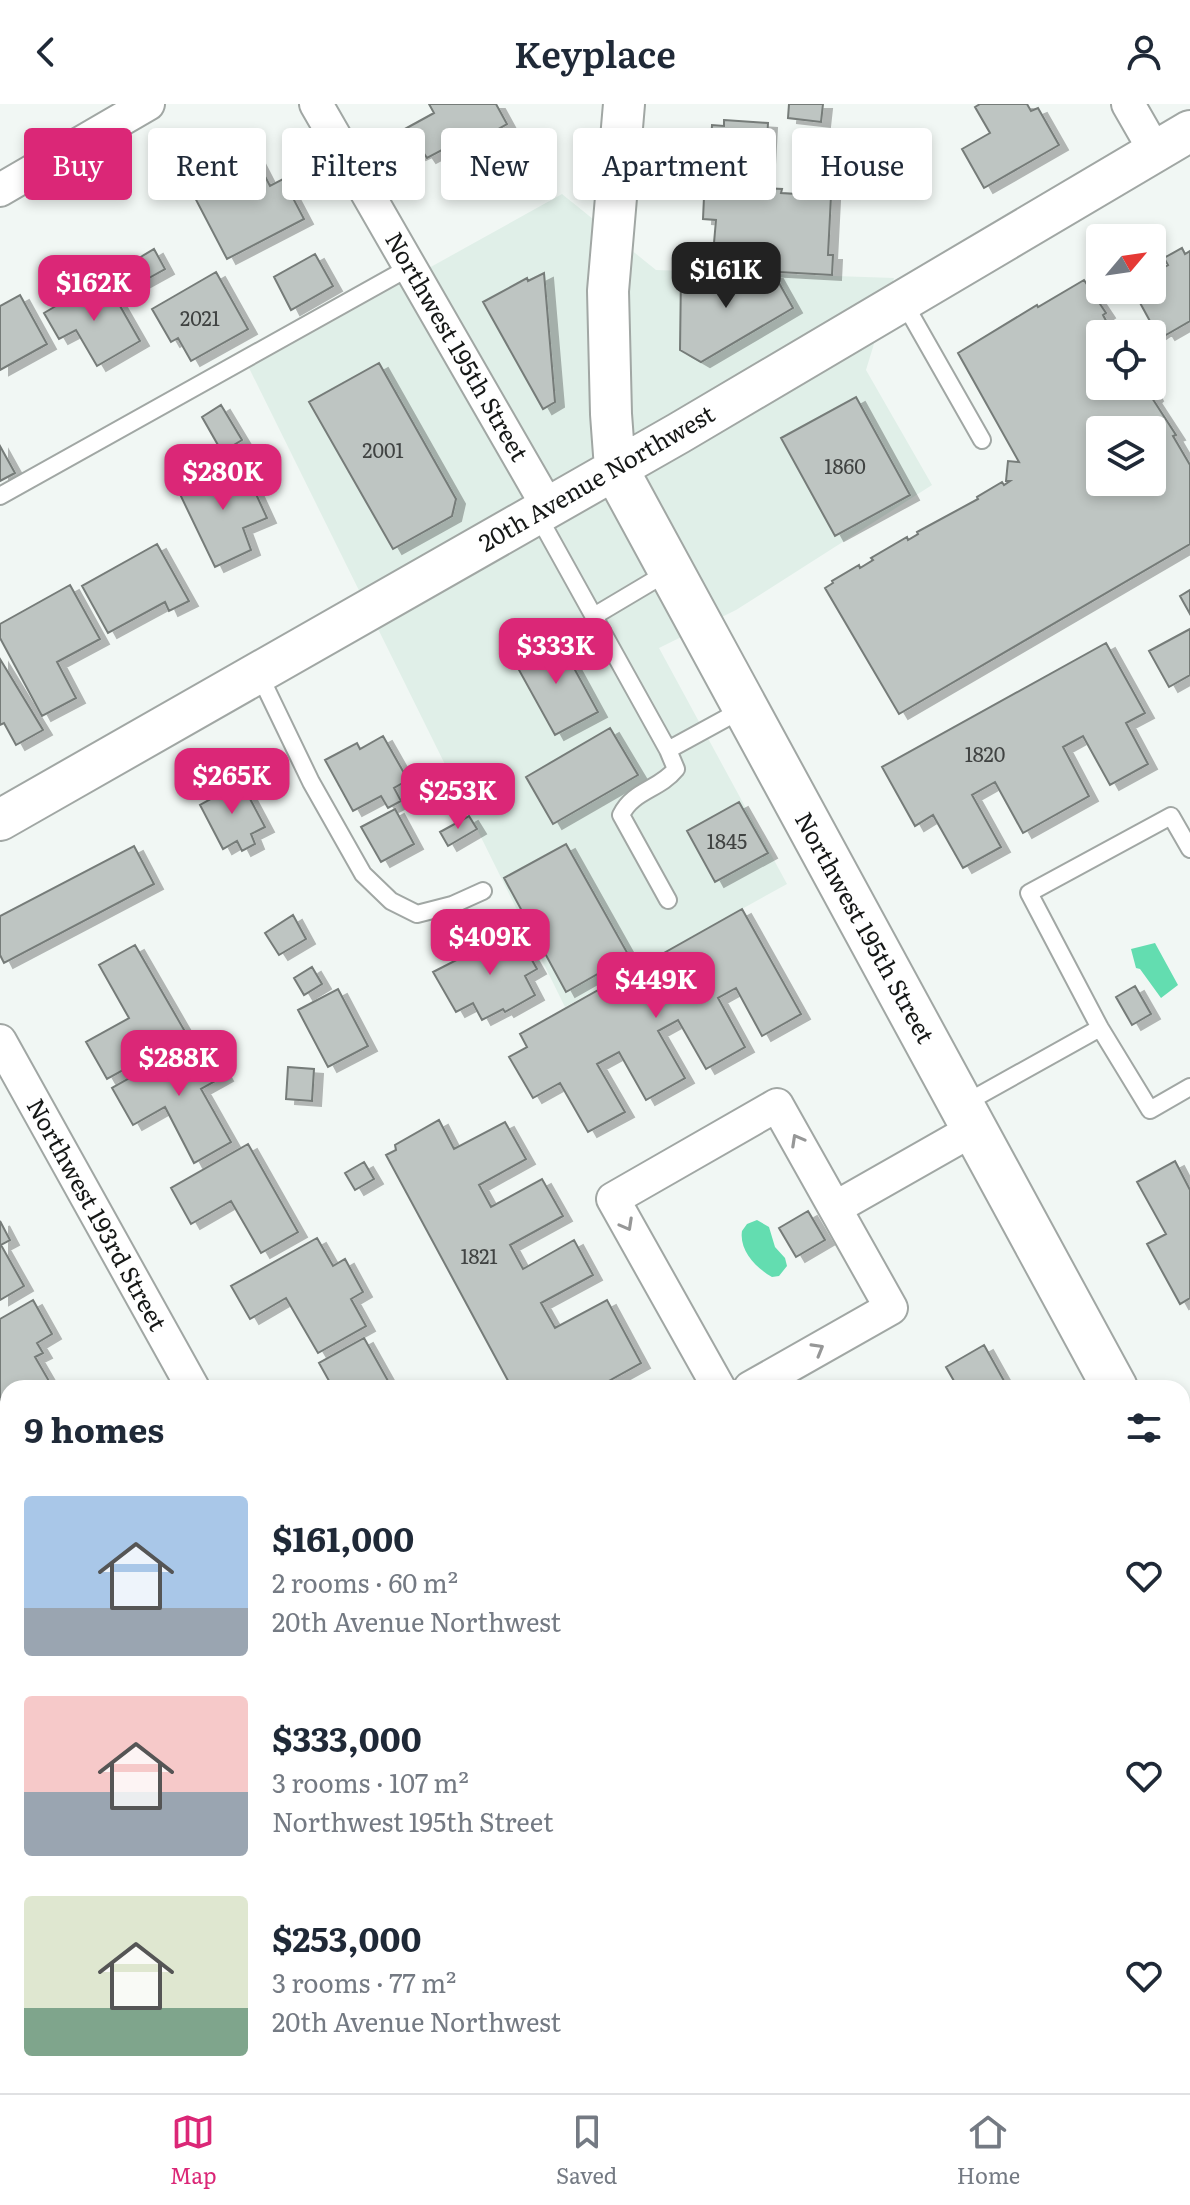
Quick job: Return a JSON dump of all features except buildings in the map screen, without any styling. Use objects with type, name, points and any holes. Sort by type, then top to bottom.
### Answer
[{"type":"main road","name":"Northwest 195th Street","points":[[615,468],[1111,1380]]},
{"type":"street","points":[[0,190],[148,104]]},
{"type":"street","name":"Northwest 195th Street","points":[[316,104],[410,267],[542,511]]},
{"type":"street","points":[[615,468],[608,291],[624,104]]},
{"type":"street","points":[[1128,104],[1155,151]]},
{"type":"street","name":"20th Avenue Northwest","points":[[0,820],[542,511],[1190,131]]},
{"type":"street","name":"Northwest 193rd Street","points":[[0,1041],[189,1380]]},
{"type":"street","points":[[715,1380],[613,1199],[777,1105],[891,1308],[764,1380]]},
{"type":"street","points":[[835,1208],[967,1117]]},
{"type":"lane","points":[[0,496],[410,267]]},
{"type":"lane","points":[[902,300],[982,440]]},
{"type":"lane","points":[[542,511],[676,769],[669,777],[627,801],[621,815],[668,900]]},
{"type":"lane","points":[[594,616],[670,572]]},
{"type":"lane","points":[[258,673],[311,782],[363,874],[391,901],[417,914],[452,905],[483,891]]},
{"type":"lane","points":[[668,750],[744,708]]},
{"type":"lane","points":[[1190,849],[1171,816],[1029,893],[1100,1028],[1150,1110],[1190,1087]]},
{"type":"lane","points":[[967,1117],[1100,1028]]},
{"type":"shaded area","points":[[562,194],[656,270],[894,278],[866,370],[932,485],[736,610],[659,648],[787,884],[565,1007],[249,368],[551,200],[557,200]]},
{"type":"shaded area","points":[[1155,943],[1178,985],[1161,998],[1140,969],[1136,968],[1131,949]]},
{"type":"shaded area","points":[[757,1220],[769,1227],[775,1247],[785,1258],[787,1266],[779,1276],[772,1277],[760,1269],[743,1245],[742,1231],[747,1224]]}]
